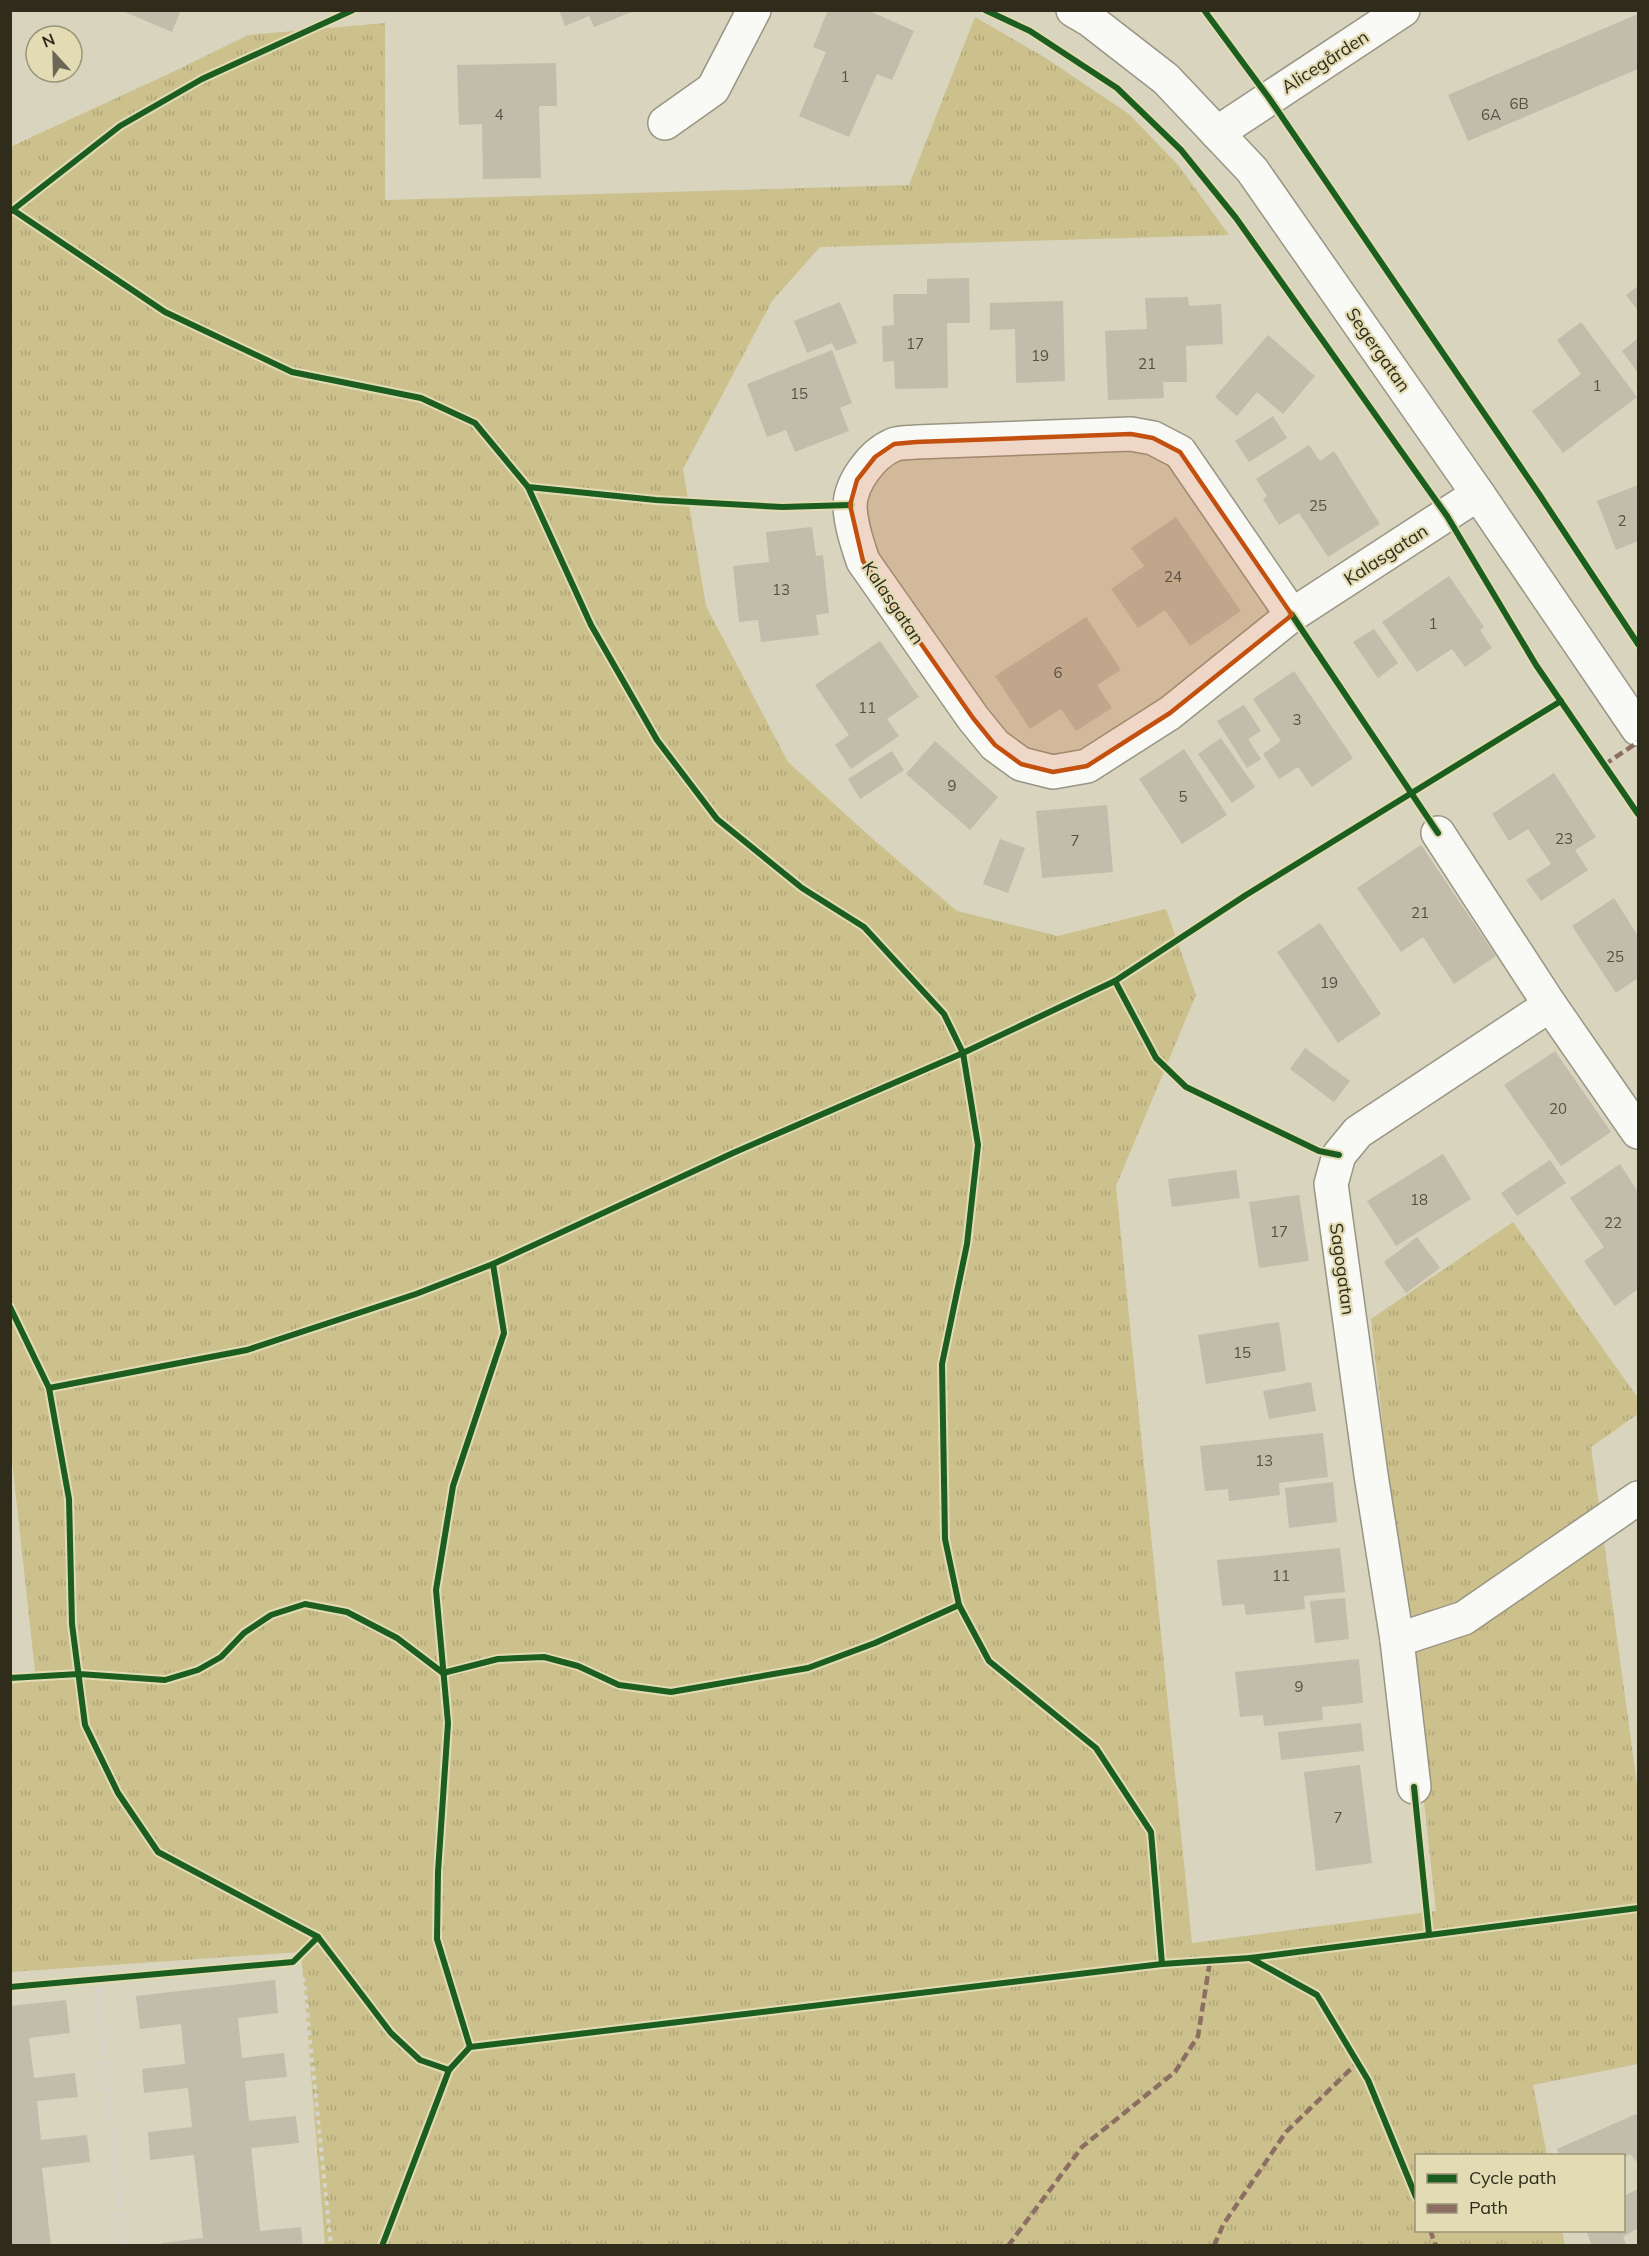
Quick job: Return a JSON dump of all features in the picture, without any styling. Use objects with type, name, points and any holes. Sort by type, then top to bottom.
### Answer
[{"type":"street","points":[[665,123],[712,89],[754,10]]},
{"type":"street","name":"Segergatan","points":[[1073,10],[1090,20],[1166,79],[1252,170],[1478,494],[1638,729]]},
{"type":"street","name":"Alicegården","points":[[1217,133],[1402,10]]},
{"type":"street","name":"Kalasgatan","points":[[1292,615],[1180,452],[1153,438],[1131,434],[894,444],[875,457],[857,480],[850,505],[854,537],[863,561],[973,718],[995,746],[1021,764],[1053,772],[1087,766],[1170,713],[1292,615],[1478,494]]},
{"type":"street","points":[[1438,833],[1550,1005],[1638,1132]]},
{"type":"street","name":"Sagogatan","points":[[1414,1787],[1396,1640],[1331,1184],[1339,1155],[1358,1132],[1550,1005]]},
{"type":"street","points":[[1396,1640],[1464,1618],[1638,1498]]},
{"type":"path","points":[[293,1962],[304,1981],[331,2246]]},
{"type":"path","points":[[96,1980],[124,2246]]},
{"type":"highlighted area","points":[[1131,434],[1153,438],[1180,452],[1292,615],[1170,713],[1087,766],[1053,772],[1021,764],[995,745],[973,718],[863,561],[850,505],[857,480],[875,457],[894,444],[916,442]]},
{"type":"green space","points":[[975,17],[1044,57],[1129,114],[1179,166],[1229,235],[820,247],[772,301],[683,469],[706,606],[788,762],[957,911],[1058,936],[1166,909],[1196,995],[1116,1186],[1192,1943],[1436,1911],[1371,1319],[1513,1222],[1638,1398],[1638,1414],[1591,1447],[1638,1792],[1638,2064],[1533,2085],[1547,2154],[1415,2154],[1415,2232],[1562,2232],[1565,2245],[325,2245],[301,1952],[11,1972],[11,1684],[36,1680],[10,1443],[10,147],[248,35],[385,23],[385,200],[909,185]]},
{"type":"building","points":[[120,10],[181,10],[172,32]]},
{"type":"building","points":[[559,10],[634,11],[594,27],[589,16],[565,26]]},
{"type":"building","points":[[828,10],[867,10],[914,31],[892,80],[877,74],[849,137],[799,116],[826,52],[813,47]]},
{"type":"building","points":[[1638,14],[1638,69],[1468,141],[1448,95]]},
{"type":"building","points":[[556,63],[557,106],[539,106],[541,178],[483,179],[482,124],[459,125],[457,65]]},
{"type":"building","points":[[969,278],[970,323],[947,323],[948,388],[895,389],[894,361],[883,362],[882,326],[894,325],[893,294],[927,294],[927,279]]},
{"type":"building","points":[[1638,286],[1638,311],[1626,295]]},
{"type":"building","points":[[1188,297],[1189,306],[1221,304],[1223,344],[1186,346],[1187,382],[1163,382],[1164,398],[1108,400],[1105,331],[1147,329],[1145,298]]},
{"type":"building","points":[[1063,301],[1065,381],[1016,383],[1015,329],[990,330],[990,303]]},
{"type":"building","points":[[840,302],[857,343],[836,351],[832,343],[807,353],[794,321]]},
{"type":"building","points":[[1581,322],[1637,397],[1563,453],[1532,411],[1581,374],[1557,340]]},
{"type":"building","points":[[1268,335],[1315,376],[1283,414],[1257,392],[1237,416],[1215,397]]},
{"type":"building","points":[[1638,338],[1638,373],[1622,351]]},
{"type":"building","points":[[832,350],[852,403],[840,408],[849,431],[795,452],[786,430],[767,437],[747,384]]},
{"type":"building","points":[[1273,416],[1287,438],[1249,462],[1235,441]]},
{"type":"building","points":[[1309,445],[1320,461],[1334,451],[1380,524],[1328,557],[1299,513],[1279,525],[1263,499],[1267,496],[1256,479]]},
{"type":"building","points":[[1638,485],[1638,541],[1616,550],[1597,501]]},
{"type":"building","points":[[1176,517],[1241,611],[1190,646],[1165,610],[1138,628],[1111,589],[1144,566],[1131,548]]},
{"type":"building","points":[[812,527],[816,556],[823,555],[829,613],[816,615],[819,635],[761,642],[758,620],[739,622],[733,566],[769,562],[766,532]]},
{"type":"building","points":[[1449,576],[1484,627],[1480,630],[1492,648],[1465,667],[1452,649],[1417,672],[1382,622]]},
{"type":"building","points":[[1086,617],[1121,670],[1097,685],[1112,708],[1076,731],[1061,709],[1030,729],[995,676]]},
{"type":"building","points":[[1374,629],[1398,663],[1378,678],[1353,642]]},
{"type":"building","points":[[880,641],[919,697],[887,719],[899,736],[851,769],[835,745],[849,735],[815,685]]},
{"type":"building","points":[[1294,671],[1353,758],[1312,787],[1298,767],[1279,779],[1263,754],[1281,741],[1253,699]]},
{"type":"building","points":[[1244,705],[1261,731],[1248,739],[1261,759],[1247,768],[1217,721]]},
{"type":"building","points":[[1221,738],[1255,787],[1232,803],[1198,754]]},
{"type":"building","points":[[935,741],[998,797],[970,830],[906,774]]},
{"type":"building","points":[[1184,749],[1227,815],[1182,844],[1139,779]]},
{"type":"building","points":[[892,751],[904,770],[860,799],[848,779]]},
{"type":"building","points":[[1554,773],[1596,837],[1575,850],[1588,870],[1541,901],[1526,880],[1551,864],[1528,829],[1509,841],[1492,814]]},
{"type":"building","points":[[1107,805],[1113,872],[1042,878],[1036,811]]},
{"type":"building","points":[[1000,839],[1025,848],[1008,893],[983,884]]},
{"type":"building","points":[[1421,845],[1496,956],[1454,984],[1423,937],[1401,952],[1357,888]]},
{"type":"building","points":[[1614,898],[1638,936],[1638,978],[1616,993],[1572,926]]},
{"type":"building","points":[[1320,923],[1381,1014],[1338,1043],[1277,952]]},
{"type":"building","points":[[1305,1048],[1350,1081],[1334,1102],[1290,1069]]},
{"type":"building","points":[[1555,1051],[1611,1132],[1561,1166],[1504,1085]]},
{"type":"building","points":[[1443,1154],[1471,1199],[1396,1246],[1367,1201]]},
{"type":"building","points":[[1550,1160],[1566,1183],[1517,1216],[1501,1193]]},
{"type":"building","points":[[1620,1164],[1638,1192],[1638,1289],[1615,1306],[1584,1261],[1604,1247],[1570,1198]]},
{"type":"building","points":[[1236,1170],[1240,1198],[1172,1207],[1168,1179]]},
{"type":"building","points":[[1299,1195],[1309,1261],[1259,1268],[1249,1202]]},
{"type":"building","points":[[1417,1237],[1440,1268],[1406,1293],[1384,1262]]},
{"type":"building","points":[[1279,1322],[1286,1371],[1206,1384],[1198,1335]]},
{"type":"building","points":[[1311,1382],[1316,1411],[1269,1419],[1263,1391]]},
{"type":"building","points":[[1323,1433],[1328,1477],[1279,1483],[1280,1495],[1229,1501],[1228,1489],[1205,1491],[1200,1446]]},
{"type":"building","points":[[1333,1482],[1337,1522],[1289,1528],[1285,1488]]},
{"type":"building","points":[[1340,1548],[1345,1592],[1304,1596],[1305,1609],[1246,1615],[1244,1604],[1222,1606],[1217,1560]]},
{"type":"building","points":[[1345,1598],[1349,1639],[1315,1643],[1310,1601]]},
{"type":"building","points":[[1359,1659],[1363,1703],[1322,1707],[1323,1720],[1264,1726],[1263,1715],[1240,1717],[1235,1672]]},
{"type":"building","points":[[1361,1723],[1364,1751],[1281,1760],[1278,1732]]},
{"type":"building","points":[[1360,1765],[1372,1863],[1316,1871],[1304,1772]]},
{"type":"building","points":[[275,1980],[278,2013],[238,2018],[242,2058],[284,2053],[287,2077],[245,2081],[249,2121],[296,2116],[299,2143],[251,2148],[260,2231],[301,2227],[303,2246],[162,2246],[162,2243],[203,2238],[194,2155],[150,2160],[148,2132],[192,2127],[188,2088],[144,2093],[142,2069],[185,2064],[181,2024],[140,2029],[136,1996]]},
{"type":"building","points":[[66,2000],[70,2033],[29,2038],[34,2078],[75,2073],[78,2097],[37,2101],[41,2140],[87,2135],[90,2162],[42,2168],[51,2246],[10,2246],[10,2006]]},
{"type":"building","points":[[1636,2114],[1638,2117],[1638,2163],[1630,2154],[1625,2157],[1625,2154],[1559,2154],[1557,2149]]},
{"type":"building","points":[[1638,2189],[1638,2228],[1623,2237],[1627,2246],[1592,2246],[1587,2232],[1625,2232],[1625,2196]]},
{"type":"marked path","points":[[1604,765],[1638,742]]},
{"type":"marked path","points":[[1008,2246],[1082,2147],[1175,2072],[1198,2036],[1210,1961]]},
{"type":"marked path","points":[[1214,2246],[1223,2225],[1286,2132],[1357,2063]]},
{"type":"marked path","points":[[1431,2232],[1436,2246]]},
{"type":"cycle path","points":[[10,212],[120,126],[202,79],[353,10]]},
{"type":"cycle path","points":[[985,10],[1030,31],[1117,88],[1181,150],[1236,218],[1447,516],[1536,665],[1638,814]]},
{"type":"cycle path","points":[[1204,10],[1269,98],[1539,494],[1638,644]]},
{"type":"cycle path","points":[[13,210],[165,312],[292,372],[421,398],[475,423],[528,487],[656,500],[782,507],[850,505]]},
{"type":"cycle path","points":[[528,487],[591,625],[657,740],[717,819],[802,888],[864,927],[944,1014],[963,1053],[978,1145],[967,1244],[942,1364],[945,1539],[959,1605],[989,1661],[1096,1748],[1151,1832],[1162,1964]]},
{"type":"cycle path","points":[[1292,615],[1438,833]]},
{"type":"cycle path","points":[[49,1388],[247,1350],[416,1294],[493,1264],[733,1153],[963,1053],[1115,981],[1246,895],[1561,701]]},
{"type":"cycle path","points":[[1115,981],[1156,1058],[1186,1087],[1319,1151],[1339,1155]]},
{"type":"cycle path","points":[[470,2047],[437,1939],[438,1872],[448,1723],[436,1590],[453,1486],[504,1333],[493,1264]]},
{"type":"cycle path","points":[[10,1307],[49,1388],[69,1499],[72,1624],[85,1725],[118,1793],[158,1852],[318,1937],[391,2033],[420,2060],[449,2070]]},
{"type":"cycle path","points":[[10,1678],[79,1674],[165,1680],[198,1670],[221,1657],[244,1633],[271,1615],[305,1604],[347,1612],[397,1638],[443,1673],[498,1659],[544,1657],[578,1666],[619,1685],[671,1692],[808,1668],[875,1643],[959,1605]]},
{"type":"cycle path","points":[[1414,1787],[1429,1934]]},
{"type":"cycle path","points":[[382,2246],[449,2070],[470,2047],[1162,1964],[1250,1958],[1638,1908]]},
{"type":"cycle path","points":[[10,1987],[293,1962],[318,1937]]},
{"type":"cycle path","points":[[1250,1958],[1317,1995],[1368,2080],[1415,2195]]}]
